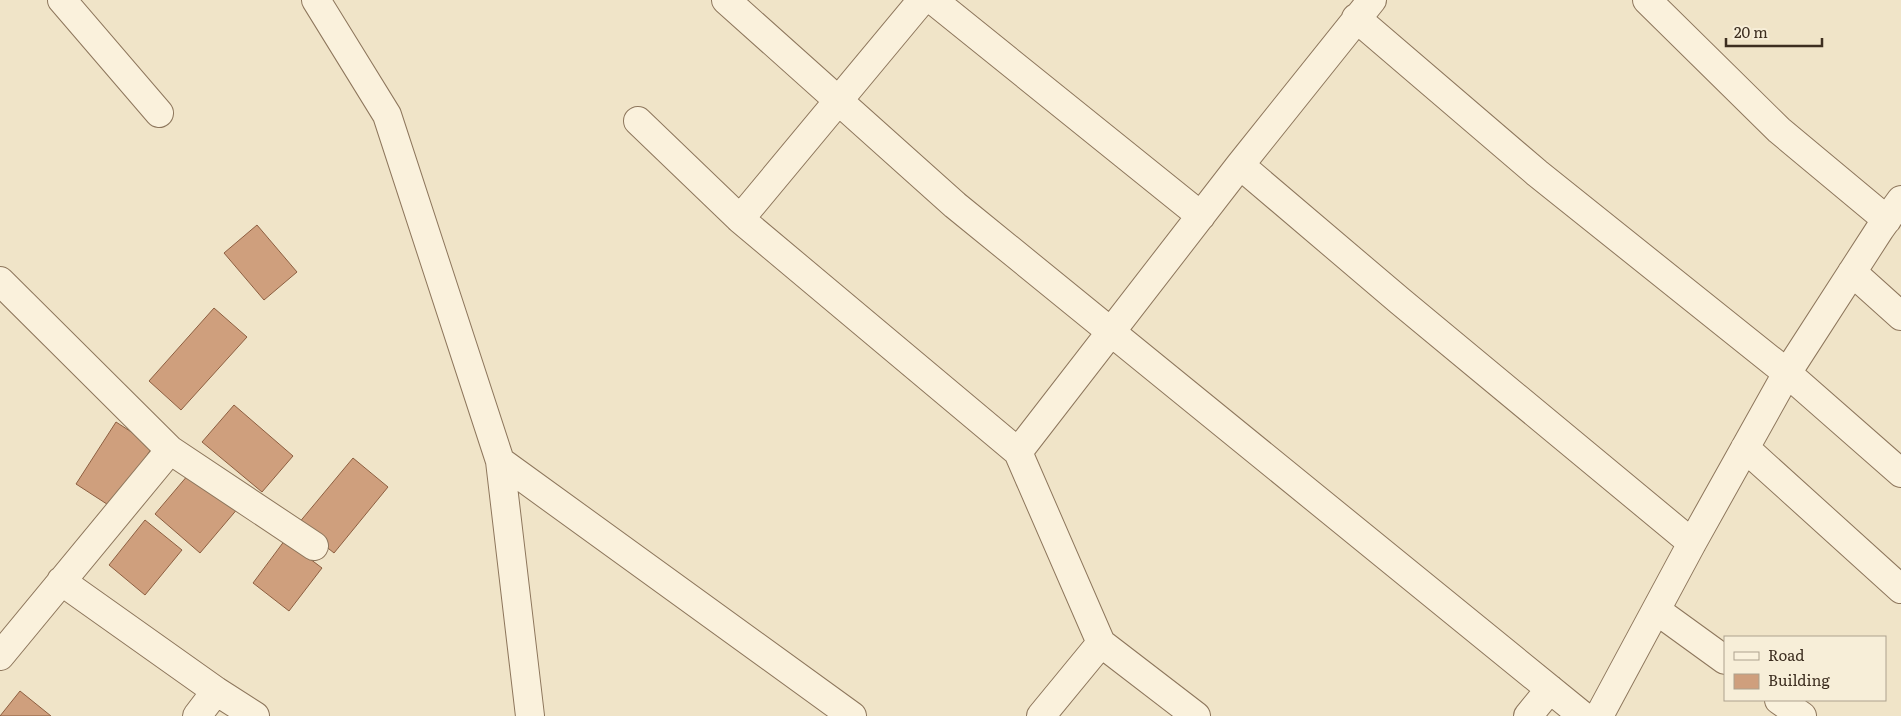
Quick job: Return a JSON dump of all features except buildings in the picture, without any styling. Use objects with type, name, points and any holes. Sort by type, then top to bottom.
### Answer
[{"type":"street","points":[[62,0],[159,113]]},
{"type":"street","points":[[316,0],[387,115],[500,462],[530,716]]},
{"type":"street","points":[[726,0],[955,205],[1584,716]]},
{"type":"street","points":[[740,219],[922,0]]},
{"type":"street","points":[[933,0],[1201,216]]},
{"type":"street","points":[[1599,716],[1692,543],[1787,373],[1894,210],[1779,130],[1647,0]]},
{"type":"street","points":[[1018,452],[1240,165],[1364,9],[1537,173],[1787,373],[1901,473]]},
{"type":"street","points":[[638,121],[740,219],[1018,452],[1101,643],[1196,716]]},
{"type":"street","points":[[1240,165],[1400,301],[1692,543]]},
{"type":"street","points":[[1852,272],[1901,316]]},
{"type":"street","points":[[0,281],[170,450],[314,546]]},
{"type":"street","points":[[1745,448],[1901,589]]},
{"type":"street","points":[[5,638],[61,581],[170,450]]},
{"type":"street","points":[[500,462],[852,716]]},
{"type":"street","points":[[61,581],[216,691],[255,716]]},
{"type":"street","points":[[1656,610],[1724,659]]},
{"type":"street","points":[[1041,716],[1101,643]]},
{"type":"street","points":[[1528,716],[1550,689]]},
{"type":"street","points":[[197,716],[216,691]]},
{"type":"street","points":[[1780,701],[1802,716]]}]
